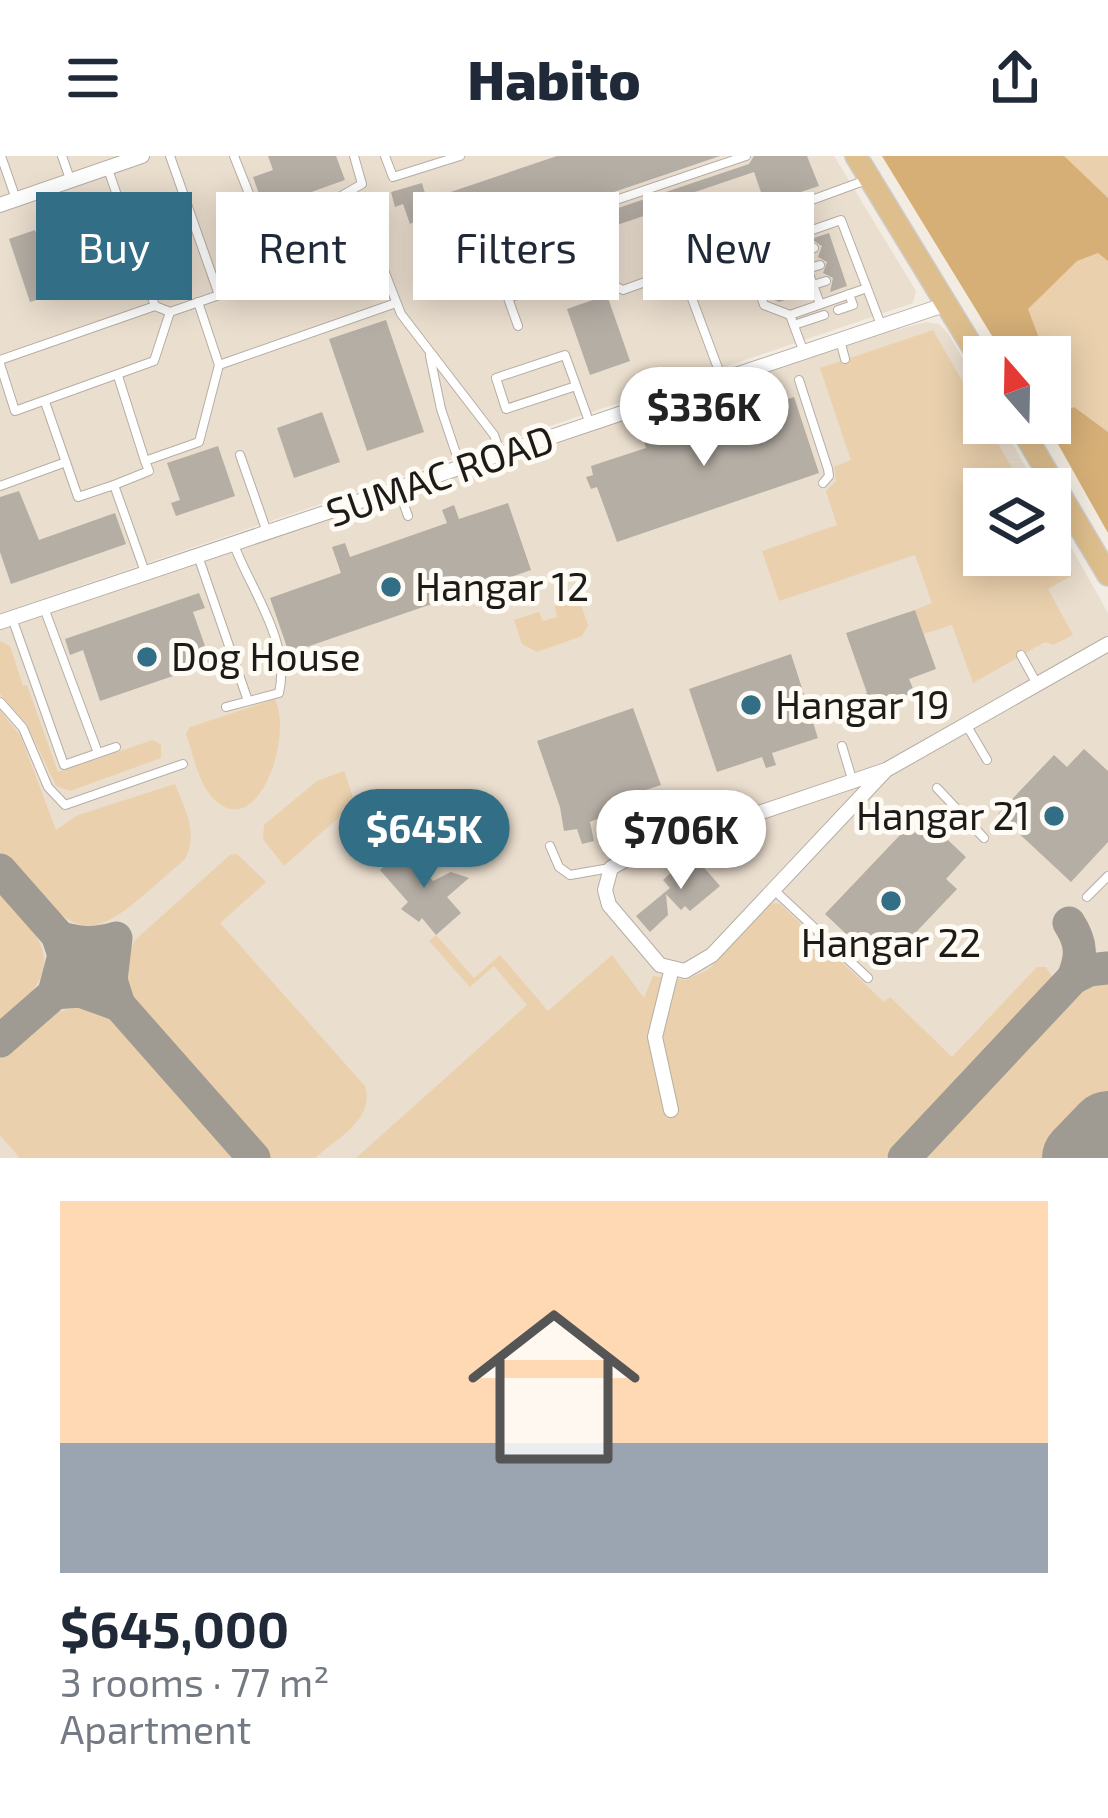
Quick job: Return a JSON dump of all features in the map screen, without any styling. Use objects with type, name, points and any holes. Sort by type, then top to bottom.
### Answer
[{"type":"main road","points":[[856,156],[966,336]]},
{"type":"main road","points":[[1030,444],[1108,575]]},
{"type":"street","points":[[0,205],[142,156]]},
{"type":"street","name":"SUMAC ROAD","points":[[6,620],[44,608],[71,590],[146,574],[947,304]]},
{"type":"street","points":[[886,770],[712,955],[685,971],[660,965],[609,905],[605,890],[611,868],[634,855],[886,770],[1108,644]]},
{"type":"street","points":[[671,1110],[655,1037],[672,968]]},
{"type":"lane","points":[[2,156],[4,179],[16,200]]},
{"type":"lane","points":[[62,156],[70,181]]},
{"type":"lane","points":[[170,156],[216,286]]},
{"type":"lane","points":[[234,156],[248,192]]},
{"type":"lane","points":[[348,192],[362,184],[354,156]]},
{"type":"lane","points":[[385,156],[392,177],[460,157]]},
{"type":"lane","points":[[619,199],[746,156]]},
{"type":"lane","points":[[117,162],[155,306]]},
{"type":"lane","points":[[814,199],[870,179]]},
{"type":"lane","points":[[814,229],[841,220],[881,325]]},
{"type":"lane","points":[[832,242],[848,237]]},
{"type":"lane","points":[[838,259],[854,253]]},
{"type":"lane","points":[[814,267],[820,265]]},
{"type":"lane","points":[[518,326],[508,298],[584,271],[623,290],[681,268],[722,379]]},
{"type":"lane","points":[[844,275],[860,269]]},
{"type":"lane","points":[[814,285],[826,281]]},
{"type":"lane","points":[[389,284],[430,356],[494,435],[502,456]]},
{"type":"lane","points":[[814,288],[820,304]]},
{"type":"lane","points":[[792,320],[820,304],[867,288]]},
{"type":"lane","points":[[838,310],[853,305],[849,294]]},
{"type":"lane","points":[[170,312],[154,362],[15,411],[0,362],[155,306],[170,312],[216,296]]},
{"type":"lane","points":[[762,300],[792,320],[824,315]]},
{"type":"lane","points":[[145,460],[199,442],[219,364],[198,302]]},
{"type":"lane","points":[[219,364],[396,303]]},
{"type":"lane","points":[[792,320],[803,350]]},
{"type":"lane","points":[[840,338],[844,359]]},
{"type":"lane","points":[[576,386],[506,410],[496,378],[565,355],[590,425]]},
{"type":"lane","points":[[430,356],[461,470]]},
{"type":"lane","points":[[45,401],[78,497],[114,485],[149,471],[118,376]]},
{"type":"lane","points":[[799,380],[828,469],[823,483]]},
{"type":"lane","points":[[702,386],[710,409]]},
{"type":"lane","points":[[240,455],[268,533]]},
{"type":"lane","points":[[0,487],[66,462]]},
{"type":"lane","points":[[114,485],[146,574]]},
{"type":"lane","points":[[399,490],[408,516]]},
{"type":"lane","points":[[226,706],[279,693],[284,673],[259,597],[234,544]]},
{"type":"lane","points":[[198,556],[247,698]]},
{"type":"lane","points":[[44,608],[98,753]]},
{"type":"lane","points":[[6,620],[64,765],[116,747]]},
{"type":"lane","points":[[1021,655],[1036,684]]},
{"type":"lane","points":[[0,702],[23,728],[48,787],[64,805],[183,764]]},
{"type":"lane","points":[[966,725],[987,760]]},
{"type":"lane","points":[[842,746],[853,781]]},
{"type":"lane","points":[[937,788],[985,838]]},
{"type":"lane","points":[[550,846],[559,867],[570,875],[611,868]]},
{"type":"lane","points":[[1087,898],[1108,876]]},
{"type":"lane","points":[[774,890],[868,978]]},
{"type":"shaded area","points":[[0,156],[834,156],[916,291],[913,303],[0,613]]},
{"type":"shaded area","points":[[882,156],[1108,156],[1108,533],[1058,444],[1071,444],[1071,336],[992,336]]},
{"type":"shaded area","points":[[882,156],[1064,156],[1108,198],[1108,261],[1098,253],[1077,261],[1028,309],[1038,336],[992,336]]},
{"type":"shaded area","points":[[926,322],[939,324],[963,358],[963,444],[1013,444],[1026,468],[963,468],[963,576],[1071,576],[1071,547],[1108,613],[1108,1158],[0,1158],[0,629],[824,349]]},
{"type":"shaded area","points":[[933,330],[963,382],[963,444],[998,444],[1012,468],[963,468],[963,576],[1071,576],[1071,572],[1073,575],[1048,589],[1073,635],[1053,645],[1045,642],[973,683],[952,625],[924,634],[915,610],[932,603],[915,555],[779,601],[762,551],[837,525],[826,491],[836,481],[834,467],[851,460],[820,368]]},
{"type":"shaded area","points":[[1071,408],[1108,432],[1108,533],[1058,444],[1071,444]]},
{"type":"shaded area","points":[[579,599],[588,625],[582,636],[537,652],[522,644],[514,620],[539,612],[543,621],[557,617],[555,606]]},
{"type":"shaded area","points":[[0,641],[10,646],[58,772],[153,740],[161,745],[161,758],[70,791],[56,786],[27,725],[0,694]]},
{"type":"shaded area","points":[[275,699],[279,739],[267,782],[243,808],[228,808],[203,784],[186,734],[190,727]]},
{"type":"shaded area","points":[[0,710],[21,737],[56,830],[78,815],[175,784],[191,831],[185,859],[107,921],[89,926],[53,908],[0,852]]},
{"type":"shaded area","points":[[344,771],[355,803],[284,866],[263,839],[264,825],[317,781]]},
{"type":"shaded area","points":[[237,854],[266,882],[220,923],[365,1086],[367,1098],[360,1118],[315,1158],[270,1158],[139,1010],[127,984],[126,967],[135,940],[230,855]]},
{"type":"shaded area","points":[[0,890],[31,928],[44,959],[34,988],[0,1025]]},
{"type":"shaded area","points":[[774,903],[884,1002],[890,997],[952,1057],[1037,967],[1046,967],[1052,977],[885,1158],[356,1158],[527,1005],[494,966],[470,987],[429,941],[436,935],[474,978],[500,955],[548,1011],[612,955],[644,998],[653,976],[686,980],[709,969]]},
{"type":"shaded area","points":[[1108,981],[1108,1110],[1063,1158],[922,1158],[1084,987]]},
{"type":"shaded area","points":[[77,1007],[118,1024],[236,1158],[20,1158],[0,1135],[0,1059],[53,1013]]},
{"type":"building","points":[[268,156],[336,156],[345,180],[311,192],[258,192],[253,177],[273,170]]},
{"type":"building","points":[[557,156],[720,156],[614,192],[451,192]]},
{"type":"building","points":[[754,156],[807,156],[819,186],[801,192],[761,192],[754,172],[695,192],[666,192],[749,164]]},
{"type":"building","points":[[422,183],[425,192],[413,192],[410,224],[403,204],[395,207],[391,192]]},
{"type":"building","points":[[643,200],[643,216],[619,224],[619,208]]},
{"type":"building","points":[[35,230],[36,300],[30,302],[9,239]]},
{"type":"building","points":[[829,233],[847,286],[830,292],[833,278],[823,273],[827,262],[818,257],[822,246],[814,238]]},
{"type":"building","points":[[609,300],[630,361],[590,375],[567,309]]},
{"type":"building","points":[[386,320],[424,432],[367,451],[329,339]]},
{"type":"building","points":[[794,397],[819,473],[617,542],[597,487],[591,489],[586,477],[593,475],[591,466],[646,448],[642,435],[654,430],[659,443]]},
{"type":"building","points":[[322,412],[340,462],[294,478],[277,428]]},
{"type":"building","points":[[218,446],[235,496],[176,516],[171,503],[180,500],[167,463]]},
{"type":"building","points":[[19,491],[39,540],[115,513],[126,544],[11,584],[0,552],[0,497]]},
{"type":"building","name":"Hangar 12","points":[[508,503],[531,570],[289,653],[270,598],[341,573],[332,547],[345,543],[350,557],[447,523],[442,510],[454,505],[459,519]]},
{"type":"building","name":"Dog House","points":[[199,593],[205,608],[193,612],[211,663],[100,701],[83,650],[70,655],[65,639]]},
{"type":"building","points":[[915,610],[936,669],[909,679],[914,691],[871,717],[846,633]]},
{"type":"building","name":"Hangar 19","points":[[791,654],[818,738],[772,753],[776,765],[766,768],[762,757],[717,772],[689,689]]},
{"type":"building","points":[[633,708],[661,785],[630,795],[633,804],[590,822],[594,841],[582,844],[577,829],[564,831],[537,741]]},
{"type":"building","name":"Hangar 21","points":[[1084,749],[1108,771],[1108,842],[1071,882],[998,814],[1054,755],[1067,767]]},
{"type":"building","name":"Hangar 22","points":[[920,814],[966,857],[946,879],[957,889],[882,968],[825,914]]},
{"type":"building","points":[[405,848],[433,881],[451,872],[469,878],[447,897],[461,913],[436,935],[422,918],[419,922],[401,909],[408,902],[380,870]]},
{"type":"building","points":[[692,854],[720,886],[690,911],[685,906],[681,910],[666,894],[668,915],[650,932],[636,916],[670,888],[663,880]]},
{"type":"taxiway","points":[[0,870],[254,1158]]},
{"type":"taxiway","points":[[1069,923],[1079,950],[1073,978],[1108,968]]},
{"type":"taxiway","points":[[58,937],[87,942],[116,938],[111,980],[119,1005],[80,991],[54,993],[64,955],[58,937]]},
{"type":"taxiway","points":[[904,1158],[1073,978]]},
{"type":"taxiway","points":[[0,1041],[71,979]]},
{"type":"runway","points":[[1081,1158],[1108,1130]]},
{"type":"place","name":"Hangar 12","points":[[391,587]]},
{"type":"place","name":"Dog House","points":[[147,657]]},
{"type":"place","name":"Hangar 19","points":[[751,705]]},
{"type":"place","name":"Hangar 21","points":[[1054,816]]},
{"type":"place","name":"Hangar 22","points":[[891,901]]}]
